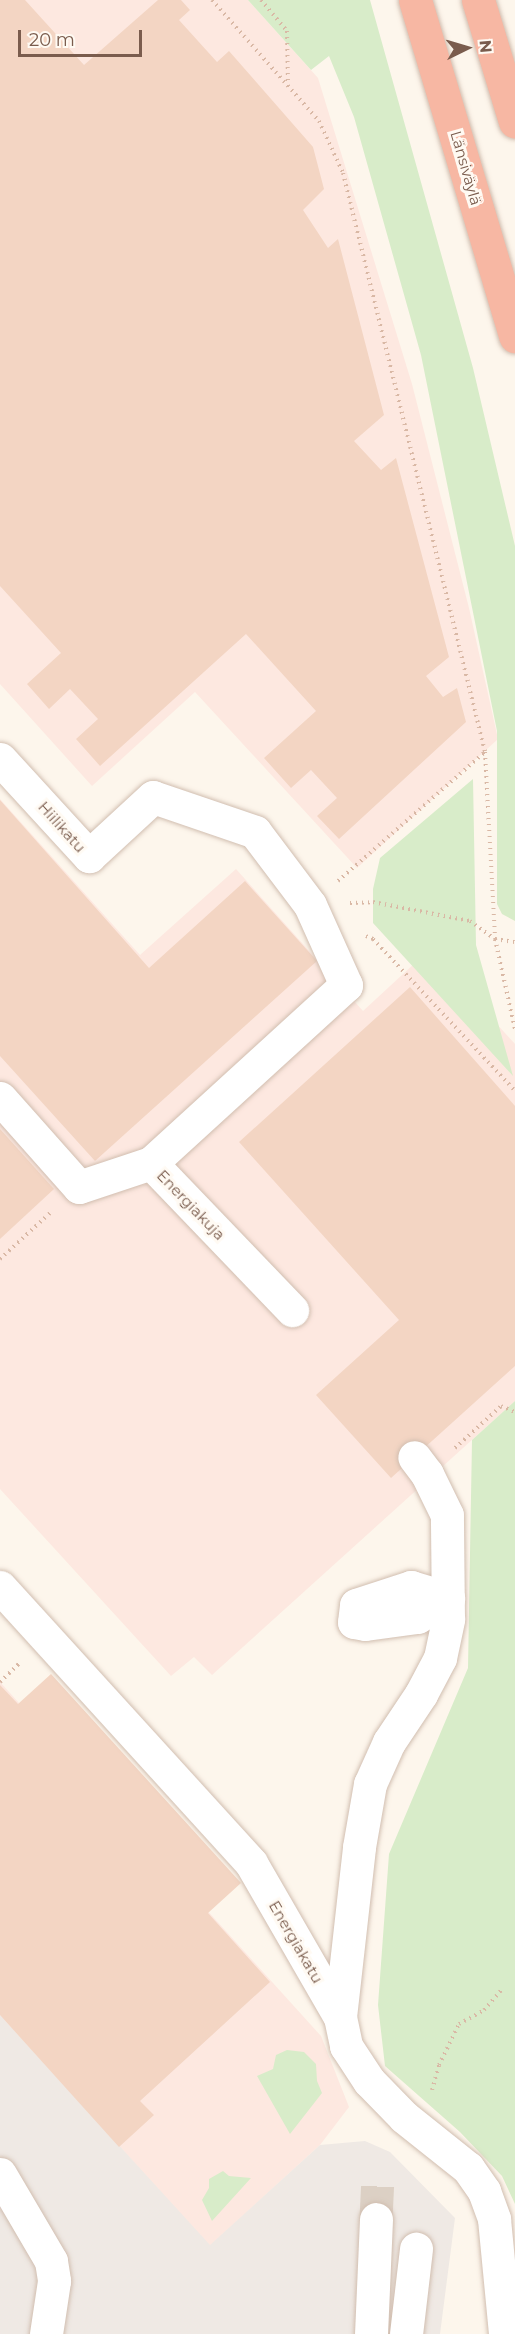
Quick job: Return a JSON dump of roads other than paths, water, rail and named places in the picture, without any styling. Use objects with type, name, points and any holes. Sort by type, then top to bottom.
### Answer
[{"type":"highway","name":"Länsiväylä","points":[[415,0],[515,336]]},
{"type":"highway","points":[[478,0],[515,122]]},
{"type":"street","name":"Hiilikatu","points":[[0,759],[89,856],[153,797],[255,832],[310,905],[346,985],[151,1163]]},
{"type":"street","name":"Energiakuja","points":[[0,1098],[79,1187],[151,1163],[292,1310]]},
{"type":"street","points":[[340,2017],[359,1847],[370,1784],[389,1742],[421,1694],[441,1658],[448,1619],[447,1515],[420,1465]]},
{"type":"street","name":"Energiakatu","points":[[0,1587],[251,1863],[340,2017],[346,2046],[369,2081],[411,2123],[468,2168],[484,2191],[494,2219],[505,2334]]},
{"type":"street","points":[[0,2174],[51,2261],[54,2281],[49,2333]]},
{"type":"street","points":[[370,2334],[376,2219]]},
{"type":"street","points":[[406,2334],[416,2249]]},
{"type":"tunnel","points":[[376,2219],[378,2176]]}]
